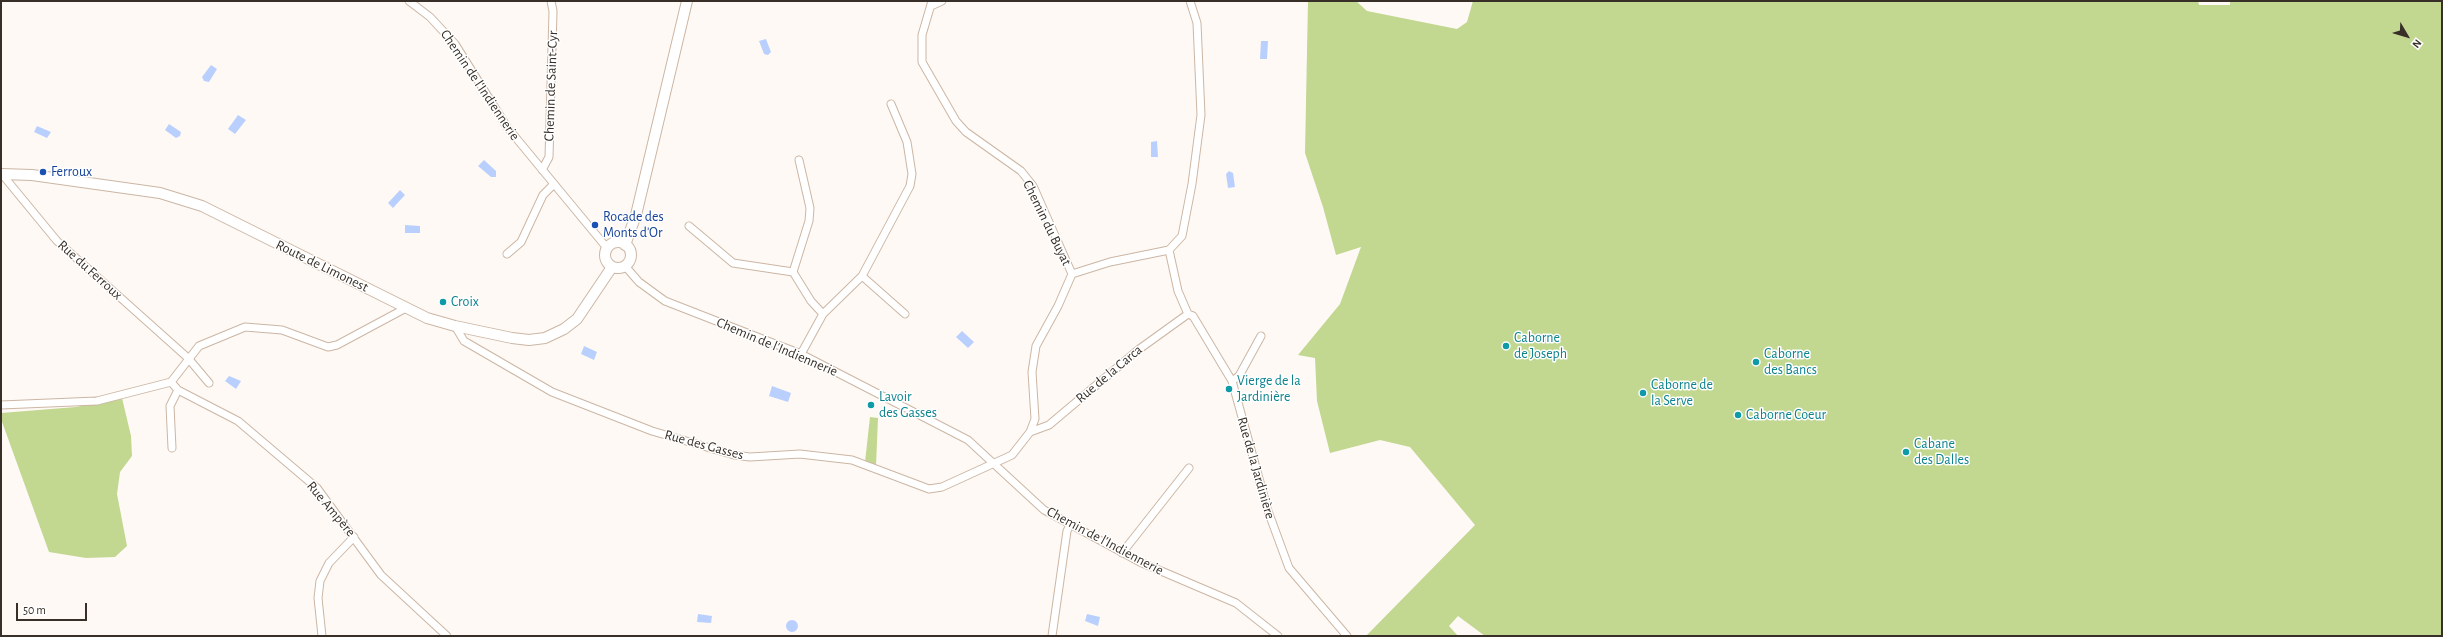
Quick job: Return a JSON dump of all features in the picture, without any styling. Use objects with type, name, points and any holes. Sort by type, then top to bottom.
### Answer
[{"type":"street","name":"Chemin de l'Indiennerie","points":[[409,1],[430,17],[455,44],[507,128],[607,248]]},
{"type":"street","name":"Chemin de Saint-Cyr","points":[[542,170],[549,157],[553,11],[551,1]]},
{"type":"street","points":[[626,245],[638,207],[687,1]]},
{"type":"street","points":[[931,3],[942,1]]},
{"type":"street","points":[[995,464],[1012,455],[1030,432],[1035,419],[1032,372],[1036,346],[1058,306],[1072,274],[1110,262],[1169,250],[1182,236],[1192,184],[1201,115],[1197,23],[1190,1]]},
{"type":"street","name":"Chemin du Buyat","points":[[931,3],[922,35],[922,62],[956,121],[966,132],[1021,171],[1032,186],[1072,274]]},
{"type":"street","points":[[801,354],[824,314],[862,276],[910,186],[912,174],[907,142],[891,104]]},
{"type":"street","points":[[799,160],[810,208],[809,221],[793,272],[811,301],[824,314]]},
{"type":"street","name":"Route de Limonest","points":[[1,173],[124,186],[160,193],[202,206],[406,308],[455,326],[512,338],[529,340],[545,338],[564,329],[577,319],[612,267]]},
{"type":"street","name":"Rue du Ferroux","points":[[1,173],[57,241],[188,358],[210,383]]},
{"type":"street","points":[[507,254],[521,242],[543,196],[554,184]]},
{"type":"street","points":[[688,226],[733,263],[793,272]]},
{"type":"street","points":[[618,242],[626,245],[631,255],[625,266],[618,268],[612,267],[605,256],[607,248],[618,242]]},
{"type":"street","name":"Rue de la Jardinière","points":[[1169,250],[1178,291],[1188,314],[1193,316],[1232,381],[1268,511],[1289,568],[1347,636]]},
{"type":"street","name":"Chemin de l'Indiennerie","points":[[625,266],[639,282],[665,301],[801,354],[968,440],[995,464],[1028,498],[1044,510],[1122,553],[1236,603],[1278,636]]},
{"type":"street","points":[[862,276],[905,314]]},
{"type":"street","points":[[1,405],[98,401],[171,382],[188,358],[206,342],[245,327],[282,330],[328,347],[337,345],[406,308]]},
{"type":"street","name":"Rue de la Carca","points":[[1030,432],[1049,425],[1138,350],[1188,314]]},
{"type":"street","name":"Rue des Gasses","points":[[455,326],[464,341],[552,392],[652,431],[734,455],[750,457],[800,454],[852,460],[929,489],[942,487],[995,464]]},
{"type":"street","points":[[1232,381],[1239,376],[1261,336]]},
{"type":"street","points":[[171,382],[178,390],[170,406],[172,448]]},
{"type":"street","name":"Rue Ampère","points":[[178,390],[238,421],[317,488],[381,575],[447,636]]},
{"type":"street","points":[[1122,553],[1190,468]]},
{"type":"street","points":[[1052,636],[1067,531],[1070,525]]},
{"type":"street","points":[[322,636],[318,598],[320,581],[329,563],[354,537]]},
{"type":"green space","points":[[1308,1],[1356,1],[1367,11],[1457,29],[1467,22],[1473,1],[2198,1],[2199,5],[2230,5],[2230,1],[2442,1],[2442,636],[1485,636],[1458,616],[1449,626],[1458,636],[1366,636],[1475,525],[1410,447],[1380,440],[1330,453],[1317,401],[1315,358],[1298,355],[1340,304],[1361,247],[1336,255],[1323,207],[1305,153]]},
{"type":"green space","points":[[122,398],[131,436],[132,456],[120,472],[117,494],[127,546],[115,557],[86,558],[49,552],[1,419],[1,413],[76,407]]},
{"type":"green space","points":[[870,417],[878,418],[876,466],[865,462]]},
{"type":"water","points":[[766,39],[771,52],[768,55],[764,54],[759,41]]},
{"type":"water","points":[[1261,41],[1268,41],[1267,59],[1260,59]]},
{"type":"water","points":[[211,65],[217,69],[209,82],[204,81],[202,77]]},
{"type":"water","points":[[238,115],[246,120],[235,134],[228,129]]},
{"type":"water","points":[[169,124],[181,132],[180,136],[176,138],[165,130]]},
{"type":"water","points":[[37,126],[51,132],[47,138],[34,132]]},
{"type":"water","points":[[1157,141],[1158,157],[1151,157],[1151,142]]},
{"type":"water","points":[[484,160],[496,171],[496,177],[491,177],[478,166]]},
{"type":"water","points":[[1229,171],[1233,173],[1235,187],[1228,188],[1226,174]]},
{"type":"water","points":[[400,190],[405,195],[393,208],[388,203]]},
{"type":"water","points":[[405,225],[420,226],[420,233],[405,233]]},
{"type":"water","points":[[962,331],[974,342],[968,348],[956,337]]},
{"type":"water","points":[[584,346],[597,352],[594,360],[581,354]]},
{"type":"water","points":[[229,376],[241,381],[236,389],[225,381]]},
{"type":"water","points":[[772,386],[791,393],[788,402],[769,396]]},
{"type":"water","points":[[698,614],[712,616],[711,623],[697,622]]},
{"type":"water","points":[[1087,614],[1100,617],[1098,626],[1085,621]]},
{"type":"water","points":[[790,620],[794,620],[798,626],[794,632],[790,632],[786,628],[786,624]]},
{"type":"place","name":"Ferroux","points":[[43,172]]},
{"type":"place","name":"Rocade des Monts d'Or","points":[[595,225]]},
{"type":"place","name":"Croix","points":[[443,302]]},
{"type":"place","name":"Caborne de Joseph","points":[[1506,346]]},
{"type":"place","name":"Caborne des Bancs","points":[[1756,362]]},
{"type":"place","name":"Vierge de la Jardinière","points":[[1229,389]]},
{"type":"place","name":"Caborne de la Serve","points":[[1643,393]]},
{"type":"place","name":"Lavoir des Gasses","points":[[871,405]]},
{"type":"place","name":"Caborne Coeur","points":[[1738,415]]},
{"type":"place","name":"Cabane des Dalles","points":[[1906,452]]}]
